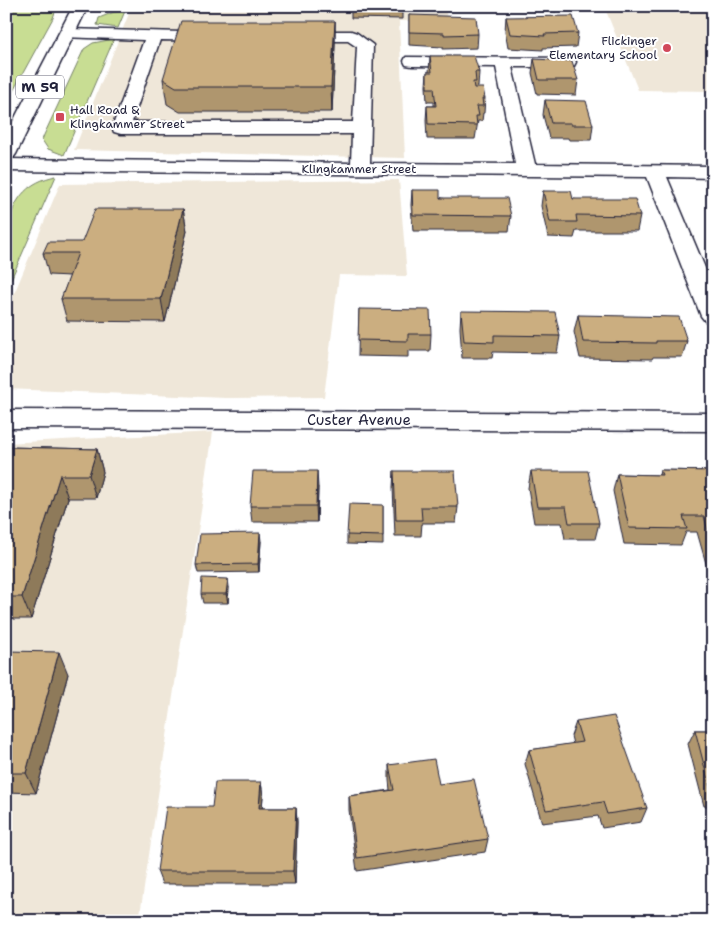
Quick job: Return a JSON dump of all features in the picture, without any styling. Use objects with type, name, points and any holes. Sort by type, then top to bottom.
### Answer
[{"type":"main road","name":"M 59","points":[[6,154],[81,6]]},
{"type":"main road","points":[[67,34],[232,36]]},
{"type":"main road","points":[[153,36],[121,128],[362,128]]},
{"type":"main road","points":[[282,36],[351,36],[365,45],[360,169]]},
{"type":"main road","points":[[412,61],[568,62]]},
{"type":"main road","points":[[503,62],[526,170]]},
{"type":"main road","name":"Klingkammer Street","points":[[6,166],[713,172]]},
{"type":"main road","points":[[654,171],[713,316]]},
{"type":"main road","name":"Custer Avenue","points":[[6,419],[713,422]]},
{"type":"shaded area","points":[[132,6],[445,6],[447,20],[399,21],[405,158],[74,150]]},
{"type":"shaded area","name":"Flickinger Elementary School","points":[[604,6],[713,6],[713,91],[638,90]]},
{"type":"shaded area","points":[[399,180],[407,276],[339,275],[324,397],[226,398],[6,389],[6,313],[60,184]]},
{"type":"shaded area","points":[[213,432],[139,921],[6,921],[6,443]]},
{"type":"green space","points":[[6,6],[57,6],[53,18],[6,104]]},
{"type":"green space","points":[[125,11],[118,28],[97,25],[99,18],[114,12]]},
{"type":"green space","points":[[114,39],[64,155],[48,149],[42,140],[84,49],[93,43]]},
{"type":"green space","points":[[56,176],[6,291],[7,236],[10,219],[16,204],[25,192],[38,182]]},
{"type":"building","points":[[351,6],[402,6],[402,12],[351,11]]},
{"type":"building","points":[[409,15],[476,17],[478,34],[444,35],[444,33],[409,32]]},
{"type":"building","points":[[573,16],[578,33],[544,34],[545,36],[510,34],[506,17]]},
{"type":"building","points":[[181,21],[335,21],[331,87],[176,87],[163,79]]},
{"type":"building","points":[[430,56],[474,56],[479,72],[475,72],[476,82],[473,82],[474,88],[483,88],[485,98],[482,98],[483,106],[477,106],[479,116],[476,116],[477,125],[428,124],[427,106],[436,106],[434,88],[427,88],[427,72],[432,72]]},
{"type":"building","points":[[534,59],[572,61],[578,80],[539,80]]},
{"type":"building","points":[[545,100],[586,101],[593,125],[551,123]]},
{"type":"building","points":[[412,190],[440,190],[440,198],[507,198],[511,216],[413,215]]},
{"type":"building","points":[[543,191],[571,191],[573,199],[635,199],[640,216],[576,215],[577,222],[550,222]]},
{"type":"building","points":[[95,209],[183,209],[161,299],[61,299],[78,253],[43,253],[48,242],[82,242]]},
{"type":"building","points":[[359,309],[430,310],[431,334],[408,334],[408,341],[358,340]]},
{"type":"building","points":[[461,311],[555,312],[560,336],[494,335],[494,342],[464,341]]},
{"type":"building","points":[[578,315],[679,317],[687,341],[656,341],[656,343],[583,342]]},
{"type":"building","points":[[6,447],[97,449],[89,475],[60,475],[22,597],[6,597]]},
{"type":"building","points":[[660,470],[713,471],[713,550],[704,516],[683,516],[687,529],[629,528],[617,474],[662,475]]},
{"type":"building","points":[[253,471],[317,471],[316,506],[250,506]]},
{"type":"building","points":[[394,471],[455,471],[458,507],[421,507],[422,520],[396,520]]},
{"type":"building","points":[[531,471],[588,471],[599,523],[569,523],[566,507],[537,507]]},
{"type":"building","points":[[349,504],[383,505],[383,536],[347,535]]},
{"type":"building","points":[[260,533],[258,564],[196,565],[200,534]]},
{"type":"building","points":[[202,578],[228,579],[226,594],[201,594]]},
{"type":"building","points":[[6,651],[59,652],[26,773],[6,773]]},
{"type":"building","points":[[614,716],[647,808],[607,814],[603,802],[546,810],[529,750],[582,742],[576,722]]},
{"type":"building","points":[[695,730],[713,730],[713,792],[711,792]]},
{"type":"building","points":[[434,759],[439,784],[474,779],[488,839],[357,858],[349,796],[394,790],[389,765]]},
{"type":"building","points":[[215,782],[261,782],[259,808],[296,808],[293,871],[157,871],[166,807],[212,807]]},
{"type":"place","name":"Flickinger Elementary School","points":[[667,48]]},
{"type":"place","name":"Hall Road & Klingkammer Street","points":[[60,117]]}]
